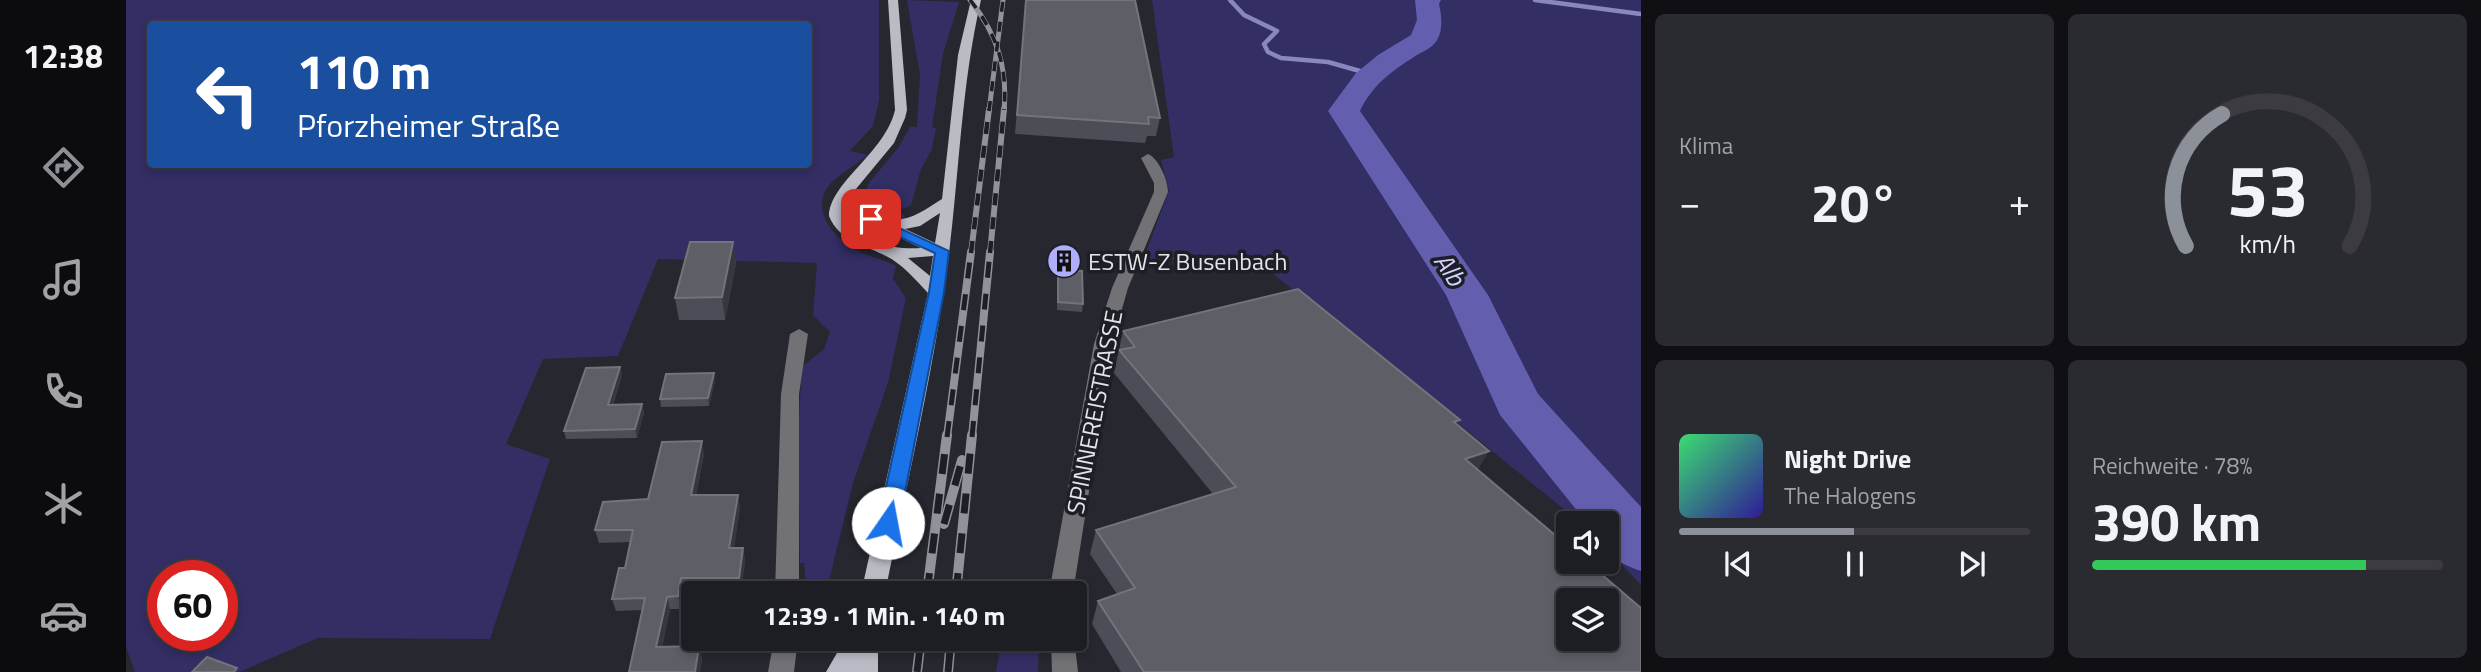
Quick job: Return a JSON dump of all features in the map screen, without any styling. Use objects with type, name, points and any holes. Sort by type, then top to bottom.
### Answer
[{"type":"main road","points":[[893,0],[901,110],[897,126],[876,158],[854,180],[836,212],[839,222],[854,236],[895,255],[936,292]]},
{"type":"main road","points":[[876,581],[936,292],[949,201],[962,55],[976,0]]},
{"type":"main road","points":[[845,197],[851,206],[861,213],[942,251]]},
{"type":"main road","points":[[886,226],[915,223],[949,201]]},
{"type":"main road","points":[[895,255],[942,251]]},
{"type":"main road","points":[[839,672],[851,651]]},
{"type":"main road","points":[[864,672],[865,651]]},
{"type":"street","name":"SPINNEREISTRASSE","points":[[1063,581],[1103,344],[1119,288],[1161,192],[1161,183],[1148,158]]},
{"type":"street","points":[[787,581],[789,407],[799,334]]},
{"type":"street","points":[[781,672],[784,651]]},
{"type":"street","points":[[1064,651],[1065,672]]},
{"type":"shaded area","points":[[126,0],[879,0],[879,100],[873,126],[850,151],[868,155],[833,181],[822,201],[826,220],[839,237],[861,252],[896,266],[893,279],[906,298],[888,383],[853,483],[829,581],[806,581],[804,563],[800,563],[798,432],[802,367],[824,349],[830,332],[813,315],[817,263],[658,259],[618,356],[543,359],[506,444],[550,459],[490,639],[318,638],[239,672],[135,672],[126,647]]},
{"type":"shaded area","points":[[907,0],[959,2],[943,54],[932,127],[936,128],[932,149],[921,169],[911,205],[901,210],[906,219],[881,215],[864,197],[868,184],[898,148],[910,127],[917,127],[920,75]]},
{"type":"shaded area","points":[[1152,0],[1641,0],[1641,585],[1619,562],[1619,511],[1566,511],[1251,256],[1143,261],[1169,190],[1161,160],[1174,157]]},
{"type":"shaded area","points":[[1000,651],[1039,651],[1038,672],[996,672]]},
{"type":"building","points":[[1026,0],[1135,0],[1160,118],[1148,117],[1149,124],[1017,115]]},
{"type":"building","points":[[690,242],[733,242],[722,297],[675,298]]},
{"type":"building","points":[[1058,269],[1082,271],[1083,304],[1058,302]]},
{"type":"building","points":[[1298,289],[1460,420],[1454,422],[1489,451],[1465,459],[1556,536],[1556,574],[1601,574],[1618,588],[1556,588],[1556,651],[1619,651],[1619,589],[1641,608],[1641,672],[1144,672],[1098,601],[1135,588],[1096,530],[1236,487],[1119,350],[1135,347],[1123,331]]},
{"type":"building","points":[[620,367],[608,405],[642,404],[635,429],[564,431],[586,368]]},
{"type":"building","points":[[714,373],[708,398],[660,399],[666,374]]},
{"type":"building","points":[[702,441],[691,495],[738,495],[729,548],[743,548],[739,578],[681,578],[678,596],[667,597],[656,647],[681,646],[681,651],[698,651],[695,672],[629,672],[645,598],[612,599],[619,568],[625,568],[633,530],[595,530],[603,502],[648,499],[662,442]]},
{"type":"building","points":[[207,657],[237,668],[234,672],[192,672]]},
{"type":"waterway","points":[[1230,0],[1244,15],[1277,31],[1264,44],[1268,52],[1281,58],[1328,62],[1374,75]]},
{"type":"waterway","name":"Alb","points":[[1429,0],[1426,2],[1430,20],[1423,40],[1377,70],[1357,89],[1344,111],[1467,295],[1518,403],[1641,547]]},
{"type":"waterway","points":[[1535,0],[1641,14]]},
{"type":"railway","points":[[970,0],[997,47]]},
{"type":"railway","points":[[997,47],[1003,0]]},
{"type":"railway","points":[[989,111],[997,47]]},
{"type":"railway","points":[[997,47],[1004,80],[1004,111]]},
{"type":"railway","points":[[971,253],[989,109]]},
{"type":"railway","points":[[990,253],[1004,109]]},
{"type":"railway","points":[[947,437],[971,252]]},
{"type":"railway","points":[[972,437],[990,252]]},
{"type":"railway","points":[[929,581],[947,435]]},
{"type":"railway","points":[[957,581],[972,435]]},
{"type":"railway","points":[[944,524],[962,460]]},
{"type":"railway","points":[[917,672],[920,651]]},
{"type":"railway","points":[[948,672],[950,651]]},
{"type":"place","name":"ESTW-Z Busenbach","points":[[1064,261]]},
{"type":"route","points":[[871,219],[942,251],[888,523]]}]
